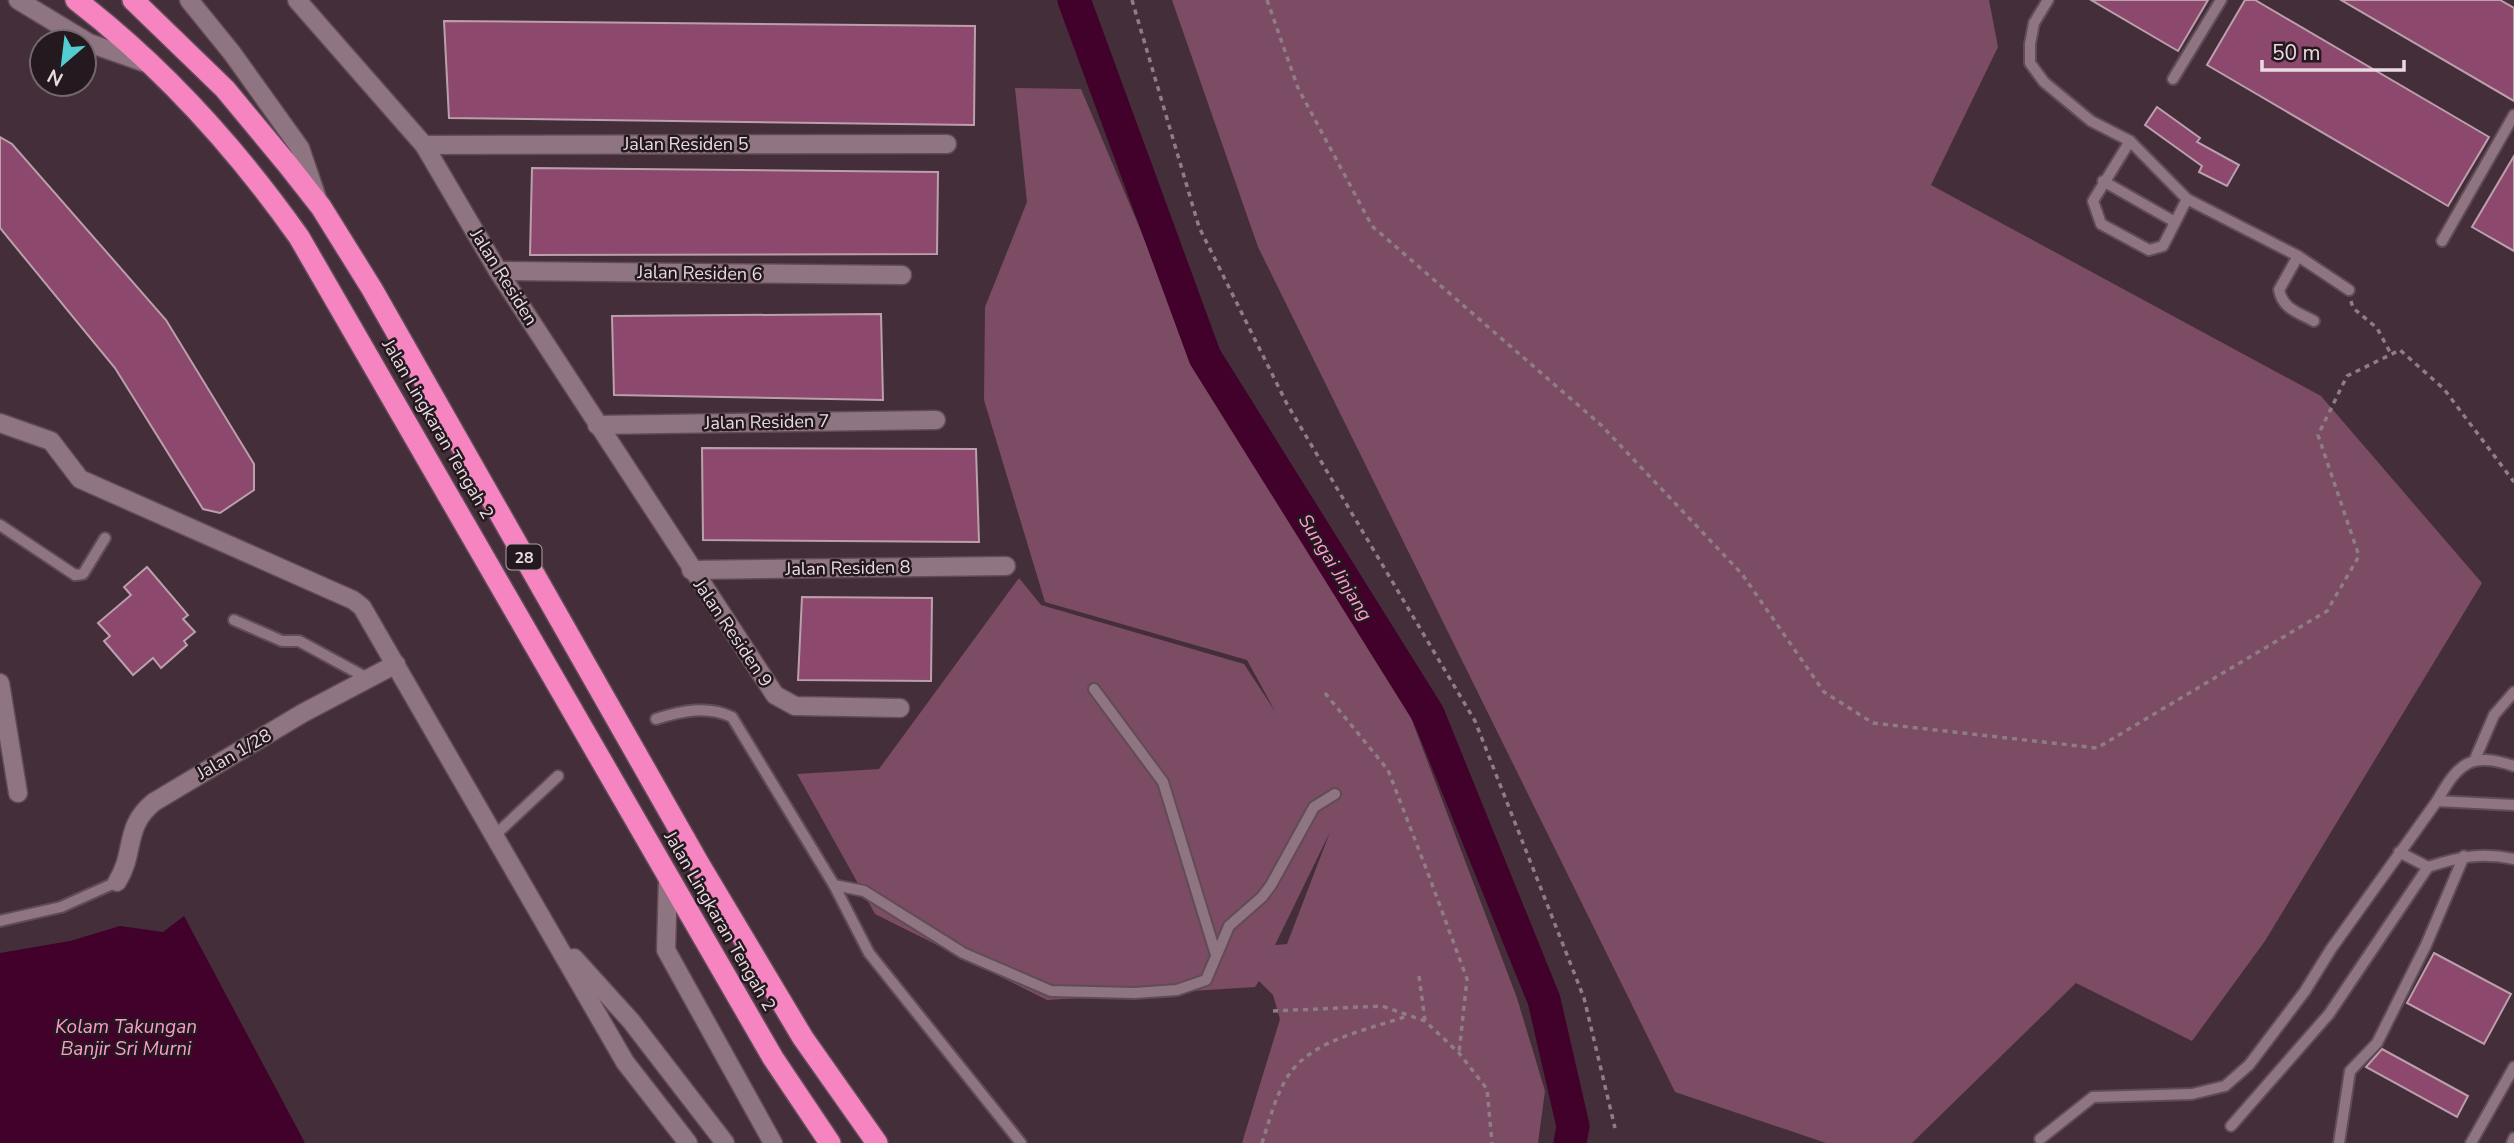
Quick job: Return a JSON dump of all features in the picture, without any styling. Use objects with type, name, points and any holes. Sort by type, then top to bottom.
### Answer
[{"type":"highway","name":"Jalan Lingkaran Tengah 2","points":[[76,0],[153,65],[263,186],[299,237],[668,879],[773,1058],[830,1143]]},
{"type":"highway","name":"Jalan Lingkaran Tengah 2","points":[[133,0],[225,89],[321,207],[372,289],[720,899],[803,1038],[877,1143]]},
{"type":"street","points":[[18,0],[89,43],[153,65]]},
{"type":"street","points":[[189,0],[232,53],[300,148],[321,207]]},
{"type":"street","name":"Jalan Residen","points":[[297,0],[424,145],[498,271],[691,570]]},
{"type":"street","name":"Jalan Residen 5","points":[[424,145],[947,144]]},
{"type":"street","name":"Jalan Residen 6","points":[[498,271],[902,275]]},
{"type":"street","name":"Jalan Residen 7","points":[[597,425],[936,419]]},
{"type":"street","points":[[0,423],[51,441],[80,479],[353,600],[368,615],[493,837],[625,1062],[688,1143]]},
{"type":"street","name":"Jalan Residen 8","points":[[691,570],[1006,566]]},
{"type":"street","name":"Jalan Residen 9","points":[[691,570],[775,695],[787,703],[900,708]]},
{"type":"street","name":"Jalan 1/28","points":[[117,882],[127,867],[131,829],[147,808],[183,783],[396,664]]},
{"type":"street","points":[[0,682],[18,793]]},
{"type":"street","points":[[668,879],[666,950],[773,1143]]},
{"type":"street","points":[[549,929],[631,1021],[725,1143]]},
{"type":"lane","points":[[2048,0],[2034,23],[2030,63],[2044,82],[2091,121],[2130,141],[2187,199],[2298,256],[2348,290]]},
{"type":"lane","points":[[2173,79],[2221,0]]},
{"type":"lane","points":[[2442,240],[2514,115]]},
{"type":"lane","points":[[2130,141],[2093,201],[2101,224],[2150,250],[2163,246],[2187,199]]},
{"type":"lane","points":[[2104,181],[2175,222]]},
{"type":"lane","points":[[2298,256],[2279,290],[2281,300],[2286,307],[2314,321]]},
{"type":"lane","points":[[0,525],[75,575],[83,574],[105,538]]},
{"type":"lane","points":[[234,620],[282,641],[299,641],[367,678]]},
{"type":"lane","points":[[1094,689],[1163,782],[1216,955]]},
{"type":"lane","points":[[2476,759],[2494,715],[2514,692]]},
{"type":"lane","points":[[656,719],[691,710],[720,711],[732,717],[834,886],[869,953],[1021,1143]]},
{"type":"lane","points":[[2040,1139],[2093,1097],[2192,1094],[2225,1086],[2249,1065],[2292,1008],[2462,764],[2476,759],[2514,766]]},
{"type":"lane","points":[[493,837],[558,776]]},
{"type":"lane","points":[[834,886],[864,891],[963,953],[1051,991],[1135,993],[1177,990],[1206,980],[1229,926],[1271,885],[1314,807],[1335,794]]},
{"type":"lane","points":[[2437,801],[2514,805]]},
{"type":"lane","points":[[2399,852],[2428,867]]},
{"type":"lane","points":[[2231,1126],[2329,1014],[2428,867],[2464,856],[2492,854],[2514,859]]},
{"type":"lane","points":[[2339,1143],[2350,1071],[2377,1043],[2426,945],[2464,856]]},
{"type":"lane","points":[[0,921],[61,907],[117,882]]},
{"type":"lane","points":[[2471,1143],[2514,1067]]},
{"type":"lane","points":[[2502,1089],[2514,1095]]},
{"type":"lane","points":[[2512,1143],[2514,1138]]},
{"type":"path","points":[[1132,0],[1199,227],[1287,404],[1475,722],[1584,998],[1615,1128]]},
{"type":"path","points":[[1267,0],[1298,88],[1372,226],[1601,425],[1742,574],[1824,692],[1873,723],[2097,748],[2327,611],[2359,556],[2318,435],[2347,376],[2400,350],[2444,389],[2514,482]]},
{"type":"path","points":[[2348,290],[2353,308],[2377,328],[2391,354]]},
{"type":"path","points":[[1325,693],[1388,770],[1429,876],[1467,979],[1459,1053]]},
{"type":"path","points":[[1419,976],[1425,1021]]},
{"type":"path","points":[[1273,1011],[1382,1006],[1425,1021],[1459,1053],[1487,1089],[1492,1143]]},
{"type":"path","points":[[1262,1143],[1278,1097],[1294,1068],[1328,1044],[1409,1015]]},
{"type":"shaded area","points":[[1172,0],[1989,0],[1998,47],[1931,185],[2321,396],[2482,583],[2265,941],[2192,1041],[2076,983],[1912,1143],[1826,1143],[1675,1092],[1258,247]]},
{"type":"shaded area","points":[[1015,88],[1081,89],[1187,340],[1327,573],[1391,665],[1517,998],[1545,1091],[1538,1143],[1242,1143],[1280,1019],[1273,995],[1259,981],[1255,987],[1047,1000],[875,914],[797,774],[879,769],[1019,578],[1041,605],[1244,664],[1275,711],[1247,660],[1045,602],[984,400],[985,307],[1027,202]],"holes":[[[1330,832],[1287,944],[1275,945]]]},
{"type":"water","name":"Kolam Takungan Banjir Sri Murni","points":[[184,916],[305,1143],[0,1143],[0,953],[70,941],[120,926],[163,932]]},
{"type":"building","points":[[2091,0],[2208,0],[2178,51]]},
{"type":"building","points":[[2245,0],[2255,0],[2489,137],[2448,206],[2207,65]]},
{"type":"building","points":[[2341,0],[2500,0],[2514,8],[2514,101]]},
{"type":"building","points":[[444,21],[975,26],[974,125],[449,118]]},
{"type":"building","points":[[2157,107],[2200,138],[2197,142],[2239,165],[2227,186],[2199,172],[2202,166],[2145,125]]},
{"type":"building","points":[[0,137],[12,144],[166,320],[254,464],[254,490],[220,513],[203,509],[115,368],[0,228]]},
{"type":"building","points":[[2514,156],[2514,251],[2472,227]]},
{"type":"building","points":[[532,168],[938,172],[937,254],[530,255]]},
{"type":"building","points":[[881,314],[883,400],[614,395],[612,316]]},
{"type":"building","points":[[702,448],[976,449],[979,542],[703,540]]},
{"type":"building","points":[[147,567],[188,615],[183,619],[195,632],[184,641],[187,645],[161,668],[153,658],[133,675],[104,641],[110,636],[98,623],[131,595],[124,587]]},
{"type":"building","points":[[802,597],[932,598],[931,681],[798,680]]},
{"type":"building","points":[[2434,953],[2511,994],[2484,1044],[2407,1003]]},
{"type":"building","points":[[2382,1049],[2468,1096],[2457,1117],[2366,1067]]},
{"type":"waterway","name":"Sungai Jinjang","points":[[1074,0],[1205,357],[1428,714],[1544,1000],[1573,1126],[1570,1143]]}]
